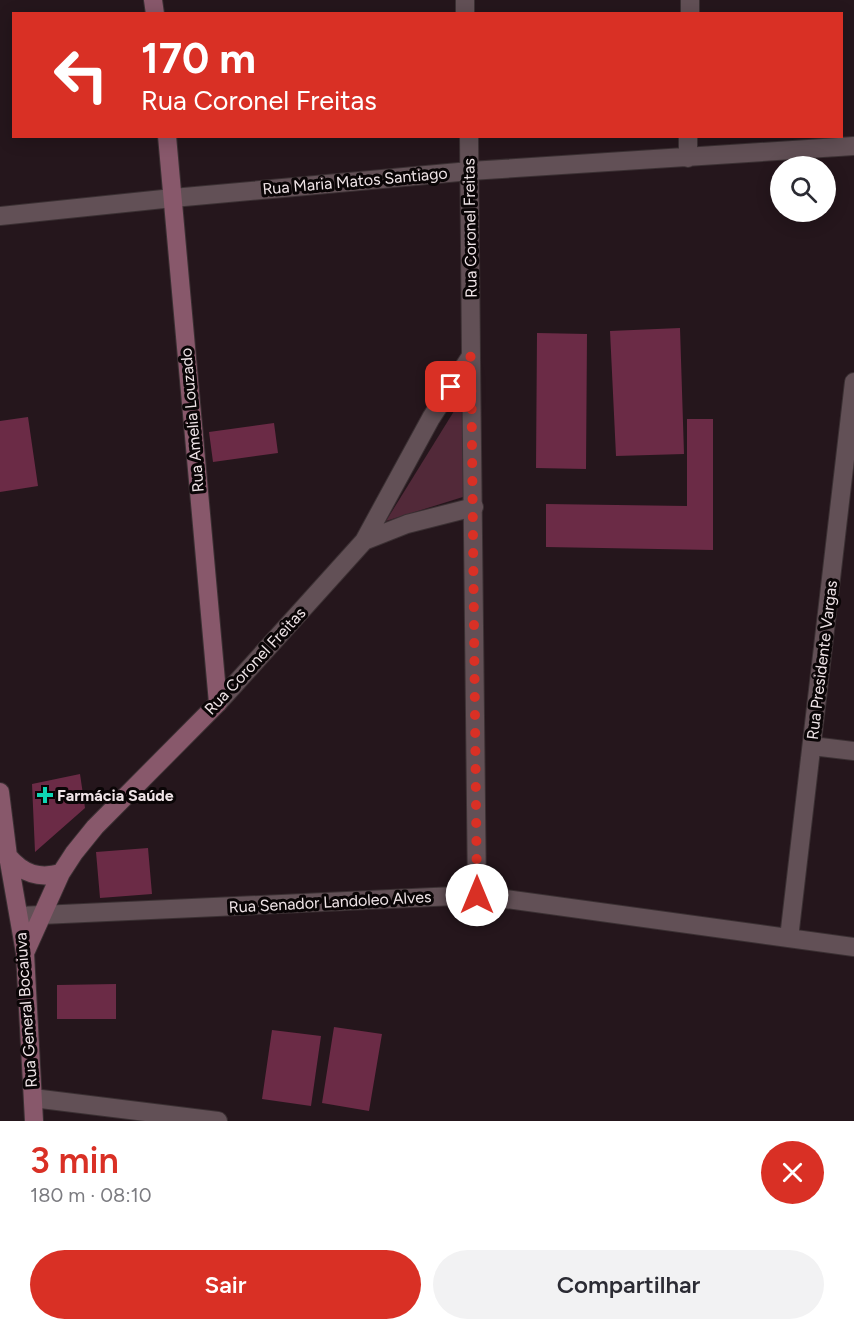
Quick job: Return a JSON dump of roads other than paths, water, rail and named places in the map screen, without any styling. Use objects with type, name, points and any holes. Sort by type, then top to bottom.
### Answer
[{"type":"main road","name":"Rua Amelia Louzado","points":[[167,138],[218,703]]},
{"type":"main road","name":"Rua Coronel Freitas","points":[[25,953],[61,873],[74,853],[95,827],[218,703]]},
{"type":"main road","name":"Rua General Bocaiuva","points":[[0,792],[8,856],[25,953],[34,1121]]},
{"type":"main road","points":[[8,856],[26,872],[49,876],[61,873]]},
{"type":"street","name":"Rua Coronel Freitas","points":[[468,138],[477,895]]},
{"type":"street","points":[[688,138],[688,158]]},
{"type":"street","name":"Rua Maria Matos Santiago","points":[[0,216],[470,171],[854,146]]},
{"type":"street","name":"Rua Coronel Freitas","points":[[218,703],[364,541],[431,418],[471,356]]},
{"type":"street","name":"Rua Presidente Vargas","points":[[789,939],[854,382]]},
{"type":"street","points":[[364,541],[407,524],[474,507]]},
{"type":"street","points":[[812,746],[854,751]]},
{"type":"street","name":"Rua Senador Landoleo Alves","points":[[19,916],[477,895],[854,947]]},
{"type":"street","points":[[33,1098],[218,1121]]},
{"type":"place","name":"Farmácia Saúde","points":[[45,795]]}]
